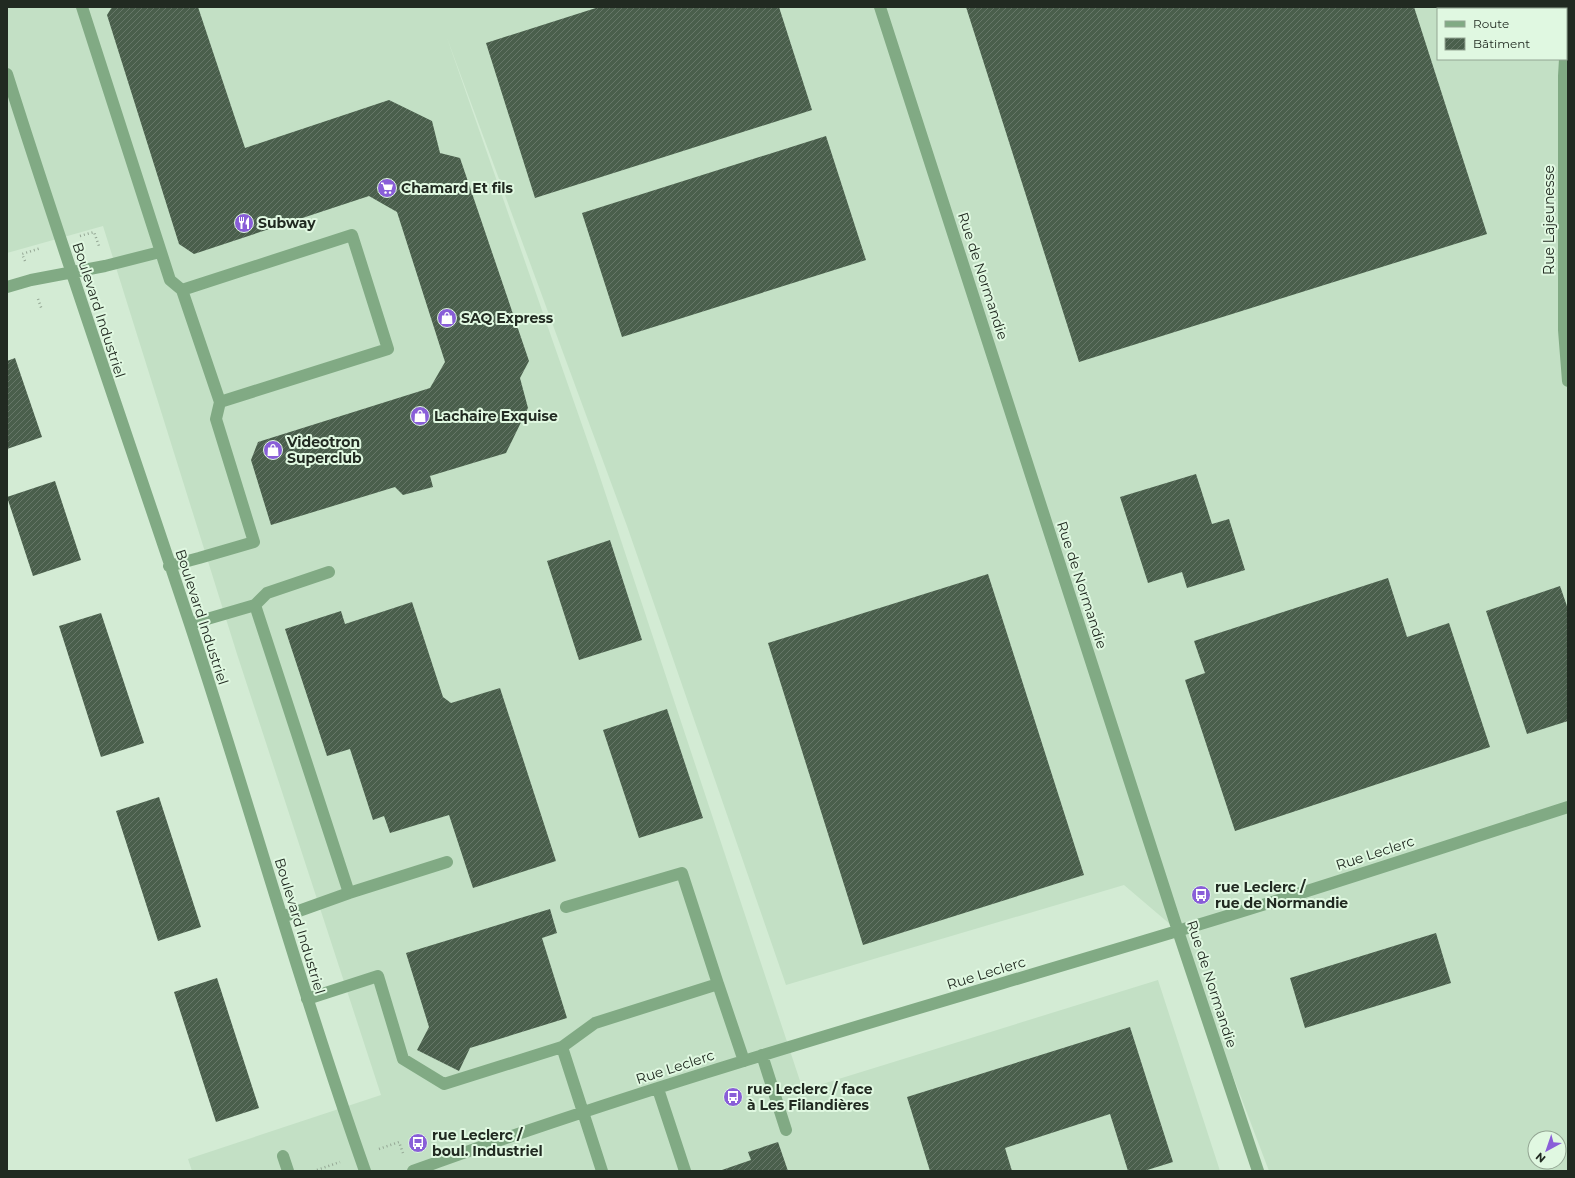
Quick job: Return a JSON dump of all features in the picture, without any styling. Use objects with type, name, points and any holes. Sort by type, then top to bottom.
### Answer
[{"type":"street","points":[[82,7],[160,252],[170,280],[182,290],[220,402],[216,419],[254,542],[169,566]]},
{"type":"street","name":"Rue de Normandie","points":[[880,7],[1178,931],[1258,1171]]},
{"type":"street","name":"Rue Lajeunesse","points":[[1565,60],[1564,330],[1568,381]]},
{"type":"street","name":"Boulevard Industriel","points":[[7,74],[12,105],[71,273],[169,566],[190,624],[307,999],[365,1171]]},
{"type":"street","points":[[182,290],[352,235],[388,349],[220,402]]},
{"type":"street","points":[[7,287],[32,280],[71,273],[160,252]]},
{"type":"street","points":[[190,624],[255,605],[267,593],[330,572]]},
{"type":"street","points":[[255,605],[349,894]]},
{"type":"street","name":"Rue Leclerc","points":[[413,1171],[762,1055],[1178,931],[1568,807]]},
{"type":"street","points":[[282,917],[447,862]]},
{"type":"street","points":[[566,907],[682,872],[744,1061]]},
{"type":"street","points":[[307,999],[378,976],[403,1058],[444,1084],[562,1047],[595,1023],[718,984]]},
{"type":"street","points":[[562,1047],[602,1171]]},
{"type":"street","points":[[762,1055],[786,1130]]},
{"type":"street","points":[[658,1089],[685,1171]]},
{"type":"street","points":[[283,1156],[288,1171]]},
{"type":"shaded area","points":[[7,7],[1568,7],[1568,1171],[1269,1171],[1178,931],[1124,885],[786,985],[627,526],[447,38],[596,465],[803,1090],[1158,980],[1220,1171],[192,1171],[188,1159],[381,1095],[237,654],[103,226],[7,253]]},
{"type":"building","points":[[112,7],[198,7],[245,148],[389,100],[432,121],[440,153],[460,158],[529,361],[520,378],[528,408],[506,453],[430,476],[433,487],[403,495],[395,487],[271,525],[251,460],[258,442],[430,388],[445,362],[397,212],[369,196],[194,254],[179,244],[107,15]]},
{"type":"building","points":[[599,7],[779,7],[812,110],[535,198],[486,43]]},
{"type":"building","points":[[966,7],[1414,7],[1487,234],[1079,362]]},
{"type":"building","points":[[826,136],[866,260],[622,337],[582,213]]},
{"type":"building","points":[[15,358],[42,437],[7,449],[7,361]]},
{"type":"building","points":[[1196,474],[1212,524],[1229,519],[1245,570],[1187,588],[1182,572],[1148,583],[1120,497]]},
{"type":"building","points":[[55,481],[81,560],[33,576],[7,497]]},
{"type":"building","points":[[610,540],[642,640],[579,660],[547,561]]},
{"type":"building","points":[[988,574],[1084,875],[863,945],[768,643]]},
{"type":"building","points":[[1388,578],[1407,637],[1449,623],[1490,747],[1235,831],[1185,680],[1205,673],[1194,641]]},
{"type":"building","points":[[1560,586],[1568,609],[1568,721],[1527,734],[1486,611]]},
{"type":"building","points":[[412,602],[443,697],[451,703],[500,688],[556,861],[473,888],[449,815],[390,833],[384,816],[373,820],[350,749],[327,756],[285,629],[341,611],[345,624]]},
{"type":"building","points":[[101,613],[144,743],[101,757],[59,626]]},
{"type":"building","points":[[667,709],[703,818],[639,838],[603,730]]},
{"type":"building","points":[[159,797],[201,927],[158,941],[116,811]]},
{"type":"building","points":[[550,909],[557,933],[542,938],[567,1018],[470,1048],[459,1071],[417,1050],[429,1027],[406,953]]},
{"type":"building","points":[[1436,933],[1451,983],[1305,1028],[1290,978]]},
{"type":"building","points":[[217,978],[259,1108],[216,1122],[174,992]]},
{"type":"building","points":[[1130,1027],[1173,1162],[1144,1171],[1128,1171],[1110,1114],[1005,1148],[1012,1171],[930,1171],[907,1097]]},
{"type":"building","points":[[778,1142],[788,1171],[719,1171],[751,1160],[748,1152]]},
{"type":"place","name":"Chamard Et fils","points":[[387,188]]},
{"type":"place","name":"Subway","points":[[244,223]]},
{"type":"place","name":"SAQ Express","points":[[447,318]]},
{"type":"place","name":"Lachaire Exquise","points":[[420,416]]},
{"type":"place","name":"Videotron Superclub","points":[[273,450]]},
{"type":"place","name":"rue Leclerc / rue de Normandie","points":[[1201,895]]},
{"type":"place","name":"rue Leclerc / face à Les Filandières","points":[[733,1097]]},
{"type":"place","name":"rue Leclerc / boul. Industriel","points":[[418,1143]]}]
